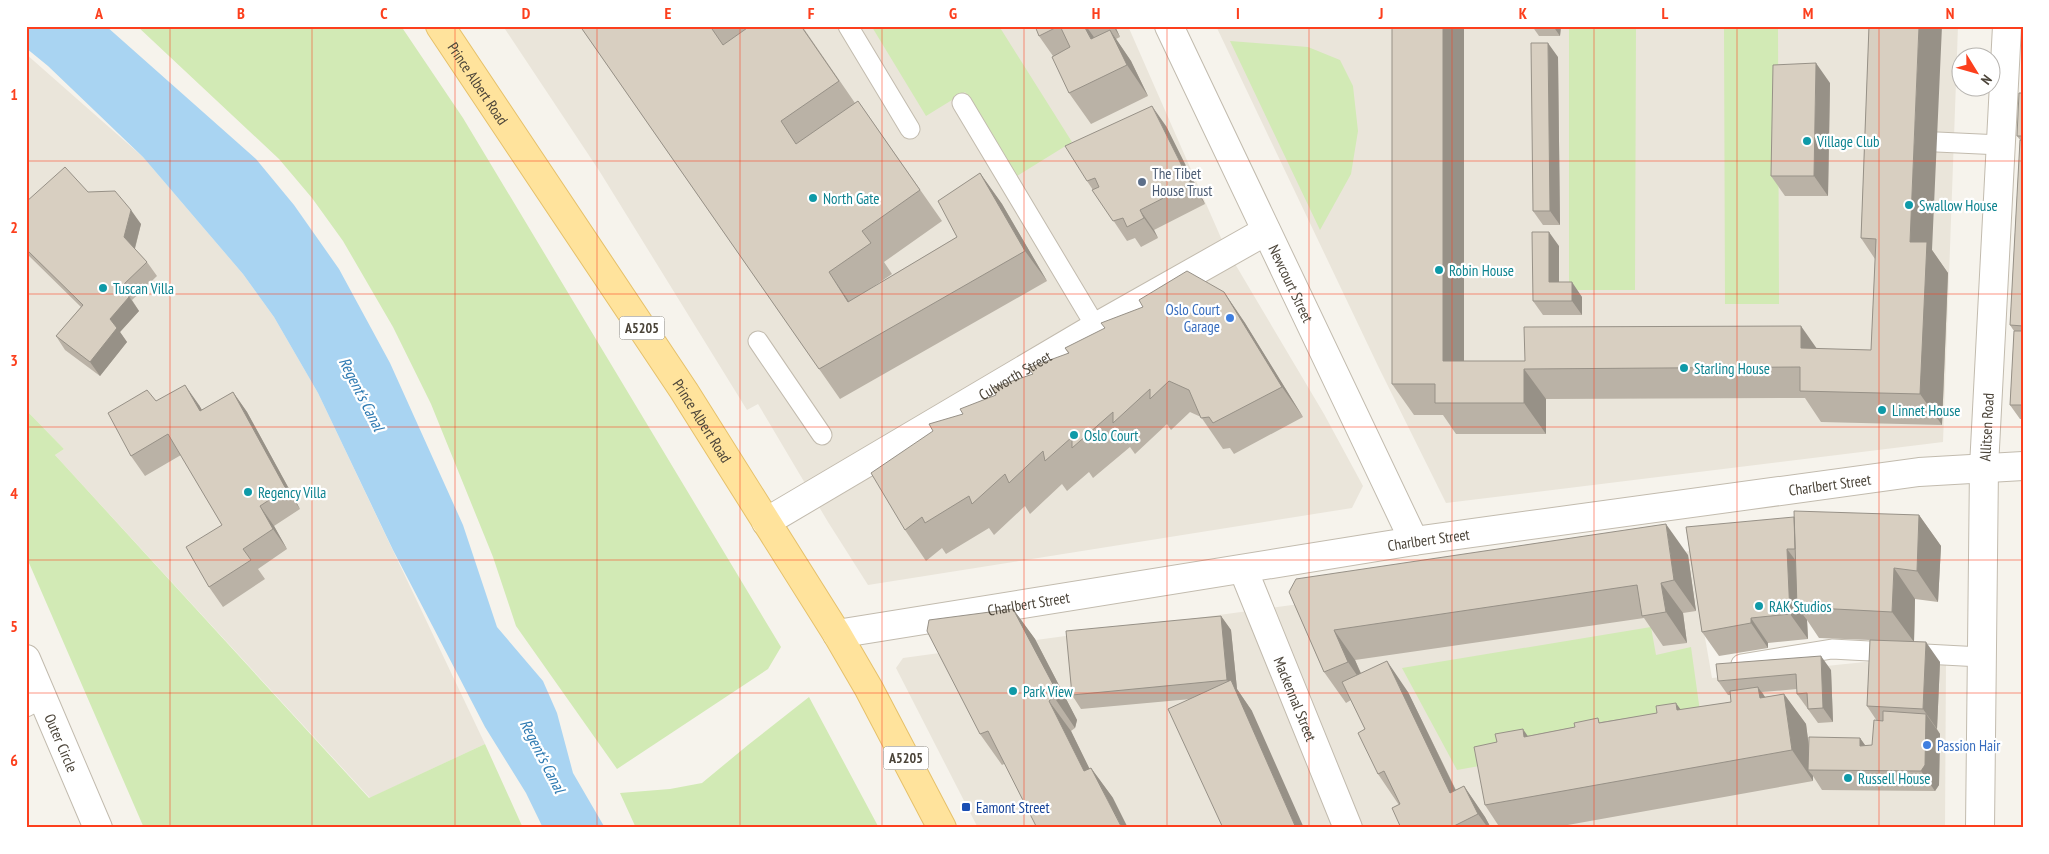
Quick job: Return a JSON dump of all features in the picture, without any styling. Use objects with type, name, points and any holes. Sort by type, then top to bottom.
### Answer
[{"type":"main road","name":"Prince Albert Road","points":[[440,26],[684,391],[837,634],[874,698],[942,828]]},
{"type":"street","name":"Newcourt Street","points":[[1169,26],[1414,542]]},
{"type":"street","name":"Allitsen Road","points":[[1980,828],[1984,467],[2007,26]]},
{"type":"street","name":"Culworth Street","points":[[766,522],[1096,327],[1266,231]]},
{"type":"street","name":"Charlbert Street","points":[[837,634],[1414,542],[1910,473],[2023,466]]},
{"type":"street","name":"Mackennal Street","points":[[1243,568],[1348,828]]},
{"type":"street","name":"Outer Circle","points":[[26,659],[35,702],[98,828]]},
{"type":"lane","points":[[848,26],[910,129]]},
{"type":"lane","points":[[962,103],[1096,327]]},
{"type":"lane","points":[[1937,142],[2001,145]]},
{"type":"lane","points":[[758,341],[822,435]]},
{"type":"lane","points":[[1728,666],[1832,649],[1981,657]]},
{"type":"shaded area","points":[[503,26],[1128,26],[1225,247],[1324,414],[1363,486],[1352,508],[868,585],[758,404],[747,410],[600,172]]},
{"type":"shaded area","points":[[1216,26],[1958,26],[1957,48],[1952,48],[1952,98],[1955,98],[1943,442],[1446,503],[1379,368]]},
{"type":"shaded area","points":[[26,54],[143,157],[243,274],[274,317],[318,393],[485,744],[370,798],[55,455],[64,449],[26,410]]},
{"type":"shaded area","points":[[1690,551],[1712,678],[1884,660],[1946,660],[1945,828],[978,828],[896,668],[903,658]]},
{"type":"green space","points":[[137,26],[401,26],[463,118],[781,647],[768,669],[617,769],[516,626],[493,557],[431,404],[393,327],[343,241],[312,198],[279,159]]},
{"type":"green space","points":[[873,26],[999,26],[1072,142],[1017,176],[965,92],[926,116]]},
{"type":"green space","points":[[1569,26],[1636,26],[1635,290],[1569,290]]},
{"type":"green space","points":[[1724,26],[1778,26],[1779,304],[1725,304]]},
{"type":"green space","points":[[1230,41],[1308,47],[1340,60],[1353,86],[1358,131],[1351,174],[1320,230]]},
{"type":"green space","points":[[26,410],[64,449],[55,455],[369,798],[485,744],[523,828],[144,828],[26,556]]},
{"type":"green space","points":[[1651,627],[1656,655],[1691,647],[1702,726],[1457,770],[1402,668]]},
{"type":"green space","points":[[809,697],[879,828],[636,828],[620,793],[670,789],[702,783]]},
{"type":"water","name":"Regent's Canal","points":[[26,26],[106,26],[256,159],[294,205],[339,269],[390,363],[463,525],[497,627],[543,681],[557,713],[573,773],[605,828],[543,828],[526,793],[485,727],[393,550],[318,393],[274,317],[243,274],[143,157],[48,66],[26,48]]},
{"type":"building","name":"North Gate","points":[[580,26],[710,26],[723,45],[750,26],[801,26],[839,81],[781,121],[796,144],[858,101],[920,190],[862,231],[871,243],[829,272],[848,302],[957,237],[938,201],[980,173],[1025,251],[819,369]]},
{"type":"building","points":[[1035,26],[1059,26],[1039,36]]},
{"type":"building","points":[[1060,26],[1084,26],[1091,39],[1110,30],[1127,65],[1069,93],[1052,57],[1070,47]]},
{"type":"building","points":[[1392,26],[1443,26],[1443,361],[1525,361],[1524,327],[1801,326],[1801,348],[1871,350],[1876,239],[1861,238],[1869,26],[1919,26],[1910,242],[1927,242],[1920,394],[1800,391],[1800,367],[1524,369],[1524,403],[1435,403],[1435,384],[1392,384]]},
{"type":"building","points":[[1531,43],[1548,43],[1550,211],[1533,211]]},
{"type":"building","points":[[1816,63],[1814,176],[1771,176],[1773,65]]},
{"type":"building","points":[[2019,93],[2023,93],[2023,136],[2017,136]]},
{"type":"building","name":"The Tibet House Trust","points":[[1152,106],[1191,184],[1140,210],[1144,218],[1127,227],[1123,218],[1113,221],[1092,190],[1099,187],[1095,178],[1087,181],[1065,146]]},
{"type":"building","points":[[2020,140],[2023,141],[2023,326],[2010,325]]},
{"type":"building","name":"Tuscan Villa","points":[[65,167],[88,192],[115,191],[131,210],[124,237],[147,262],[122,286],[129,297],[110,319],[117,328],[90,362],[56,336],[83,305],[26,249],[26,202]]},
{"type":"building","points":[[1532,232],[1549,232],[1549,282],[1572,282],[1572,301],[1533,301]]},
{"type":"building","points":[[1187,271],[1224,292],[1282,387],[1213,423],[1209,417],[1201,418],[1189,390],[1169,381],[1150,399],[1150,389],[1113,423],[1113,412],[1072,448],[1072,437],[1045,461],[1043,451],[1009,483],[1005,474],[972,504],[969,496],[925,523],[922,517],[905,530],[871,473],[933,431],[929,424],[963,414],[960,409],[996,395],[992,388],[1033,374],[1028,368],[1069,353],[1065,348],[1105,328],[1101,323],[1143,307],[1139,300]]},
{"type":"building","points":[[2014,331],[2023,331],[2023,405],[2010,405]]},
{"type":"building","name":"Regency Villa","points":[[185,385],[200,411],[233,392],[286,489],[260,506],[273,529],[243,549],[251,560],[209,587],[186,547],[222,525],[168,434],[131,456],[108,413],[147,390],[156,401]]},
{"type":"building","points":[[1794,511],[1919,515],[1917,571],[1894,568],[1892,612],[1797,607]]},
{"type":"building","points":[[1794,517],[1795,549],[1787,549],[1790,614],[1751,618],[1751,623],[1702,632],[1686,527]]},
{"type":"building","points":[[1666,524],[1674,580],[1661,583],[1666,612],[1642,616],[1637,585],[1334,630],[1348,662],[1324,672],[1289,592],[1296,579]]},
{"type":"building","points":[[1013,609],[1056,690],[1054,697],[1049,701],[1084,771],[1091,768],[1122,828],[1037,828],[988,731],[980,734],[927,631],[929,620]]},
{"type":"building","points":[[1221,616],[1227,680],[1072,695],[1066,631]]},
{"type":"building","points":[[1870,640],[1926,642],[1923,709],[1867,706]]},
{"type":"building","points":[[1821,656],[1823,708],[1808,709],[1807,693],[1797,694],[1796,674],[1718,681],[1716,664]]},
{"type":"building","points":[[1387,661],[1450,793],[1464,786],[1478,814],[1450,828],[1401,828],[1392,808],[1400,804],[1384,771],[1378,774],[1358,733],[1365,729],[1342,682]]},
{"type":"building","points":[[1231,680],[1296,828],[1223,828],[1168,709]]},
{"type":"building","points":[[1758,687],[1760,698],[1784,694],[1792,750],[1485,805],[1474,747],[1497,742],[1495,734],[1523,729],[1524,737],[1575,727],[1574,723],[1598,718],[1599,723],[1657,713],[1656,706],[1676,703],[1677,710],[1731,702],[1730,691]]},
{"type":"building","points":[[1883,711],[1926,714],[1925,765],[1921,771],[1808,770],[1809,737],[1860,738],[1860,746],[1872,745],[1874,720],[1883,721]]},
{"type":"place","name":"Village Club","points":[[1807,141]]},
{"type":"place","name":"The Tibet House Trust","points":[[1142,182]]},
{"type":"place","name":"North Gate","points":[[813,198]]},
{"type":"place","name":"Swallow House","points":[[1909,205]]},
{"type":"place","name":"Robin House","points":[[1439,270]]},
{"type":"place","name":"Tuscan Villa","points":[[103,288]]},
{"type":"place","name":"Oslo Court Garage","points":[[1230,318]]},
{"type":"place","name":"Starling House","points":[[1684,368]]},
{"type":"place","name":"Linnet House","points":[[1882,410]]},
{"type":"place","name":"Oslo Court","points":[[1074,435]]},
{"type":"place","name":"Regency Villa","points":[[248,492]]},
{"type":"place","name":"RAK Studios","points":[[1759,606]]},
{"type":"place","name":"Park View","points":[[1013,691]]},
{"type":"place","name":"Passion Hair","points":[[1927,745]]},
{"type":"place","name":"Russell House","points":[[1848,778]]},
{"type":"place","name":"Eamont Street","points":[[966,807]]}]
